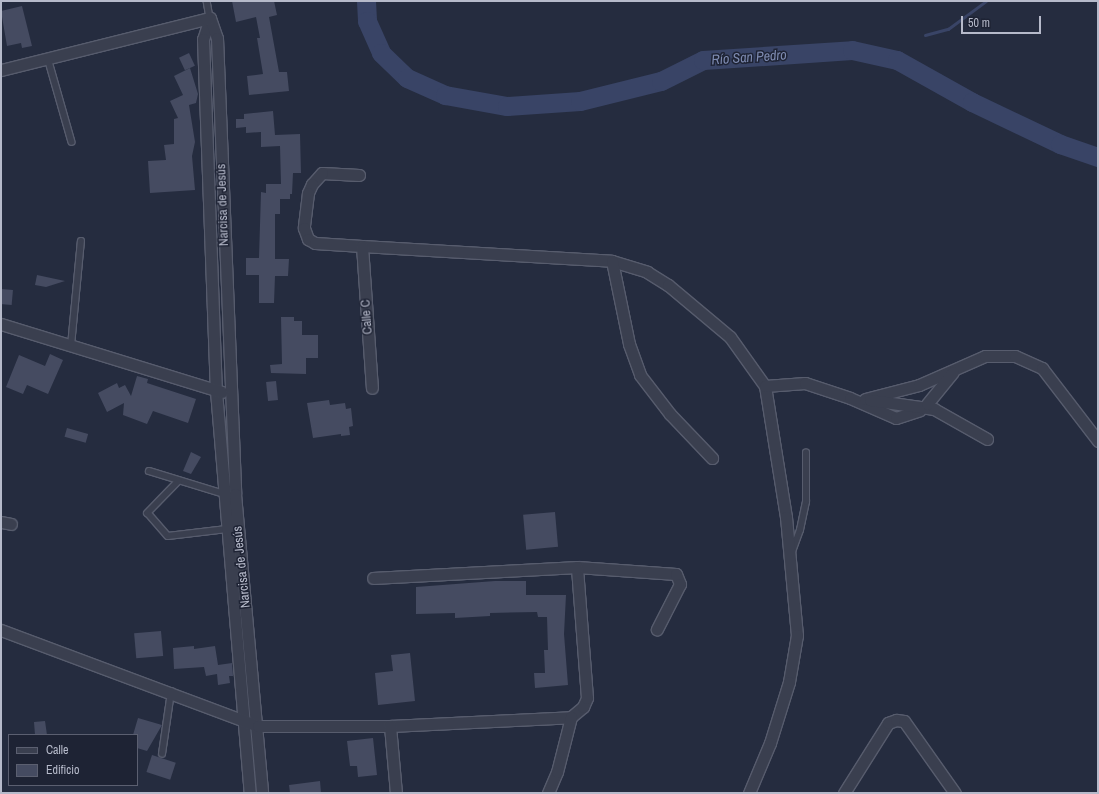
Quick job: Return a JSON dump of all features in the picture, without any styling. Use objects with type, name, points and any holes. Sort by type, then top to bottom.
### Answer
[{"type":"street","points":[[1,70],[210,18]]},
{"type":"street","name":"Narcisa de Jesús","points":[[210,18],[203,39],[216,391],[258,726],[262,793]]},
{"type":"street","name":"Narcisa de Jesús","points":[[210,18],[217,38],[230,394],[230,494],[227,528],[245,721],[250,793]]},
{"type":"street","points":[[359,175],[322,173],[312,184],[308,193],[304,228],[308,239],[316,243],[612,261],[647,272],[668,285],[730,337],[765,386],[791,554],[797,635],[789,682],[770,743],[749,793]]},
{"type":"street","name":"Calle C","points":[[362,246],[372,388]]},
{"type":"street","points":[[612,261],[630,344],[640,375],[670,414],[712,458]]},
{"type":"street","points":[[1,324],[216,391],[230,394]]},
{"type":"street","points":[[865,399],[919,385],[954,372],[985,356],[1015,356],[1042,368],[1098,441]]},
{"type":"street","points":[[765,386],[805,383],[850,398],[896,418],[923,407],[954,372]]},
{"type":"street","points":[[850,398],[934,409],[987,439]]},
{"type":"street","points":[[548,793],[557,772],[571,717],[583,707],[586,698],[577,567]]},
{"type":"street","points":[[373,578],[577,567],[676,574],[680,584],[657,629]]},
{"type":"street","points":[[1,630],[172,692],[258,726],[390,726],[571,717]]},
{"type":"street","points":[[844,793],[888,724],[896,720],[904,721],[955,793]]},
{"type":"street","points":[[390,726],[396,793]]},
{"type":"lane","points":[[207,1],[210,18]]},
{"type":"lane","points":[[48,58],[72,142]]},
{"type":"lane","points":[[71,346],[81,241]]},
{"type":"lane","points":[[791,554],[800,530],[806,502],[806,453]]},
{"type":"lane","points":[[149,471],[179,481],[230,494]]},
{"type":"lane","points":[[179,481],[148,513],[168,536],[227,528]]},
{"type":"lane","points":[[162,754],[172,692]]},
{"type":"building","points":[[232,1],[274,1],[277,15],[269,17],[279,72],[287,72],[289,91],[249,95],[247,76],[263,74],[257,38],[260,38],[256,17],[236,22]]},
{"type":"building","points":[[22,6],[32,46],[22,48],[21,43],[7,46],[1,11]]},
{"type":"building","points":[[189,53],[195,66],[185,70],[179,58]]},
{"type":"building","points":[[190,68],[198,94],[196,103],[189,105],[195,142],[192,156],[195,190],[150,193],[148,161],[166,160],[164,145],[174,144],[174,119],[178,118],[170,101],[183,95],[174,76]]},
{"type":"building","points":[[273,111],[275,135],[300,134],[301,173],[293,173],[292,194],[290,194],[290,199],[280,199],[280,214],[275,214],[275,259],[289,259],[288,276],[275,276],[274,303],[259,303],[259,275],[246,275],[246,258],[259,258],[261,192],[266,193],[266,184],[281,184],[280,146],[261,147],[261,132],[246,133],[246,127],[236,128],[236,119],[244,119],[244,114]]},
{"type":"building","points":[[37,275],[65,281],[46,287],[35,285]]},
{"type":"building","points":[[1,289],[13,290],[12,305],[1,304]]},
{"type":"building","points":[[281,317],[294,317],[294,321],[302,321],[302,335],[318,335],[318,358],[306,358],[306,374],[271,373],[270,365],[282,364]]},
{"type":"building","points":[[50,354],[63,360],[48,394],[27,385],[23,394],[6,387],[19,355],[45,366]]},
{"type":"building","points":[[137,376],[148,379],[147,383],[196,399],[188,423],[153,411],[147,424],[123,415],[124,403],[107,412],[98,393],[117,383],[119,388],[125,385],[131,396]]},
{"type":"building","points":[[276,381],[278,400],[268,401],[266,382]]},
{"type":"building","points":[[329,400],[330,405],[345,403],[346,409],[351,408],[353,426],[349,427],[350,435],[341,436],[341,434],[313,438],[307,403]]},
{"type":"building","points":[[67,428],[88,434],[86,443],[65,437]]},
{"type":"building","points":[[191,452],[201,457],[191,474],[183,471]]},
{"type":"building","points":[[555,512],[558,547],[526,550],[523,515]]},
{"type":"building","points":[[495,581],[526,581],[526,595],[566,595],[564,634],[568,685],[535,688],[534,673],[545,673],[544,650],[548,650],[547,617],[538,617],[537,612],[490,613],[490,616],[455,618],[455,613],[416,614],[416,587]]},
{"type":"building","points":[[161,631],[163,656],[136,658],[134,633]]},
{"type":"building","points":[[194,646],[194,649],[215,646],[218,665],[232,663],[233,676],[229,676],[230,683],[218,685],[217,674],[206,676],[204,667],[174,669],[173,648]]},
{"type":"building","points":[[410,653],[415,701],[378,705],[375,673],[393,671],[391,655]]},
{"type":"building","points":[[138,718],[162,725],[147,751],[138,748],[138,734],[133,734]]},
{"type":"building","points":[[45,721],[47,734],[35,734],[34,722]]},
{"type":"building","points":[[373,738],[377,775],[358,777],[357,766],[350,766],[347,741]]},
{"type":"building","points":[[152,755],[176,763],[170,780],[146,772]]},
{"type":"building","points":[[320,781],[321,793],[290,793],[289,785]]},
{"type":"waterway","name":"Río San Pedro","points":[[366,1],[367,21],[381,53],[407,78],[445,95],[507,106],[580,101],[661,81],[703,60],[852,50],[897,60],[972,102],[1060,144],[1098,157]]},
{"type":"waterway","points":[[925,35],[948,29],[986,1]]}]
